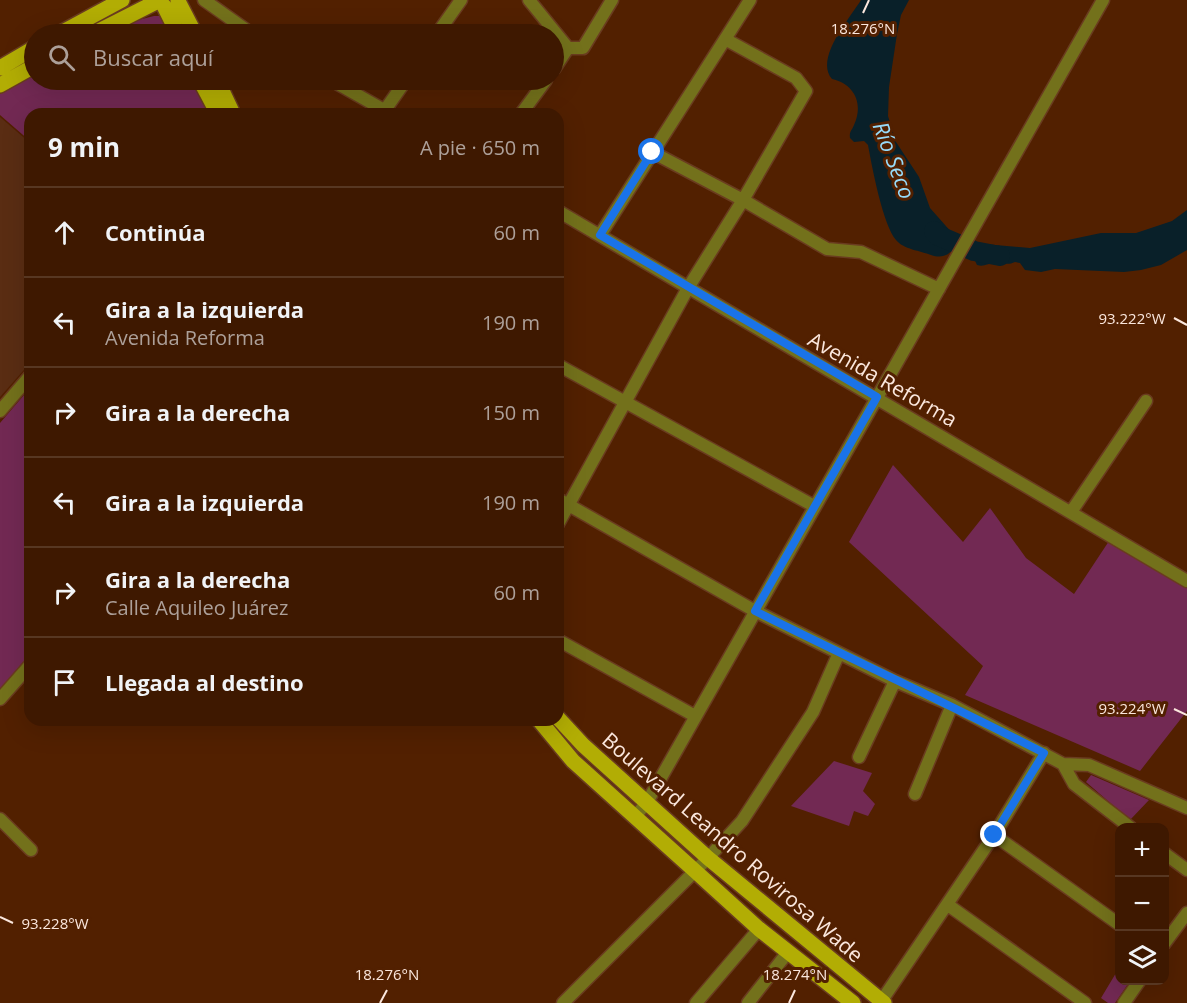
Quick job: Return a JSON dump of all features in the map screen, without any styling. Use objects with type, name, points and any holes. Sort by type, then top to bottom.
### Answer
[{"type":"main road","points":[[77,24],[121,0]]},
{"type":"main road","points":[[116,24],[165,2]]},
{"type":"main road","points":[[165,2],[174,24]]},
{"type":"main road","points":[[165,2],[186,24]]},
{"type":"main road","points":[[0,68],[24,54]]},
{"type":"main road","points":[[0,85],[24,72]]},
{"type":"main road","points":[[206,90],[215,108]]},
{"type":"main road","points":[[222,90],[230,108]]},
{"type":"main road","name":"Boulevard Leandro Rovirosa Wade","points":[[564,724],[646,804],[882,1002]]},
{"type":"main road","name":"Boulevard Leandro Rovirosa Wade","points":[[543,726],[573,761],[759,929],[853,1003]]},
{"type":"street","points":[[444,24],[461,0]]},
{"type":"street","points":[[529,0],[548,24]]},
{"type":"street","points":[[568,48],[583,48],[612,0]]},
{"type":"street","points":[[600,235],[750,0]]},
{"type":"street","points":[[635,816],[646,804],[1103,0]]},
{"type":"street","points":[[209,2],[237,24]]},
{"type":"street","points":[[725,39],[796,78],[806,92],[688,288],[625,403],[564,502],[755,611],[896,681],[952,705],[1063,764],[1089,765],[1187,808]]},
{"type":"street","points":[[564,43],[568,48]]},
{"type":"street","points":[[564,54],[568,48]]},
{"type":"street","points":[[349,90],[381,108]]},
{"type":"street","points":[[390,108],[400,90]]},
{"type":"street","points":[[525,108],[539,90]]},
{"type":"street","points":[[652,152],[743,200],[827,249],[861,252],[939,289]]},
{"type":"street","name":"Avenida Reforma","points":[[564,214],[1187,581]]},
{"type":"street","points":[[564,368],[814,506]]},
{"type":"street","points":[[0,411],[24,383]]},
{"type":"street","points":[[1071,512],[1146,401]]},
{"type":"street","points":[[564,643],[695,716]]},
{"type":"street","points":[[563,1003],[742,821],[813,712],[839,653]]},
{"type":"street","points":[[0,699],[24,672]]},
{"type":"street","points":[[859,757],[896,681]]},
{"type":"street","points":[[915,794],[952,705]]},
{"type":"street","points":[[882,1002],[994,835],[1044,753]]},
{"type":"street","points":[[1063,764],[1074,784],[1125,823]]},
{"type":"street","points":[[0,819],[31,850]]},
{"type":"street","points":[[994,835],[1115,922]]},
{"type":"street","points":[[1169,857],[1187,870]]},
{"type":"street","points":[[948,905],[1085,1003]]},
{"type":"street","points":[[1169,937],[1187,913]]},
{"type":"street","points":[[696,1003],[759,929]]},
{"type":"street","points":[[748,1003],[788,952]]},
{"type":"street","points":[[1124,1003],[1137,985]]},
{"type":"shaded area","points":[[163,16],[171,24],[128,24]]},
{"type":"shaded area","points":[[24,81],[24,90],[209,90],[219,108],[24,108],[24,136],[0,115],[0,94]]},
{"type":"shaded area","points":[[0,117],[24,138],[24,370],[0,397]]},
{"type":"shaded area","points":[[24,395],[24,661],[0,689],[0,423]]},
{"type":"shaded area","points":[[893,465],[963,542],[990,508],[1026,558],[1074,594],[1111,538],[1187,584],[1187,711],[1140,771],[965,695],[983,666],[849,542]]},
{"type":"shaded area","points":[[834,761],[872,773],[863,791],[875,804],[868,816],[854,811],[849,826],[791,806]]},
{"type":"shaded area","points":[[1091,775],[1149,800],[1130,820],[1086,782]]},
{"type":"shaded area","points":[[1115,975],[1115,985],[1127,985],[1115,1003],[1108,1003],[1101,998]]},
{"type":"water","points":[[861,0],[909,0],[901,15],[897,34],[889,87],[888,116],[896,142],[919,177],[930,208],[953,234],[956,243],[949,253],[943,256],[908,248],[899,243],[891,233],[879,195],[868,145],[864,141],[854,142],[850,138],[858,109],[855,96],[846,85],[832,79],[828,71],[827,61],[830,50]]},
{"type":"water","points":[[1187,210],[1187,250],[1161,265],[1141,270],[1124,272],[1055,269],[1041,272],[1025,270],[1020,263],[1015,262],[979,266],[975,258],[976,250],[984,244],[1030,248],[1101,233],[1136,233],[1172,221]]},
{"type":"waterway","name":"Río Seco","points":[[934,231],[937,235],[974,251],[1000,256]]},
{"type":"route","points":[[652,152],[600,235],[877,397],[755,611],[896,681],[952,705],[1044,753],[994,835]]}]
